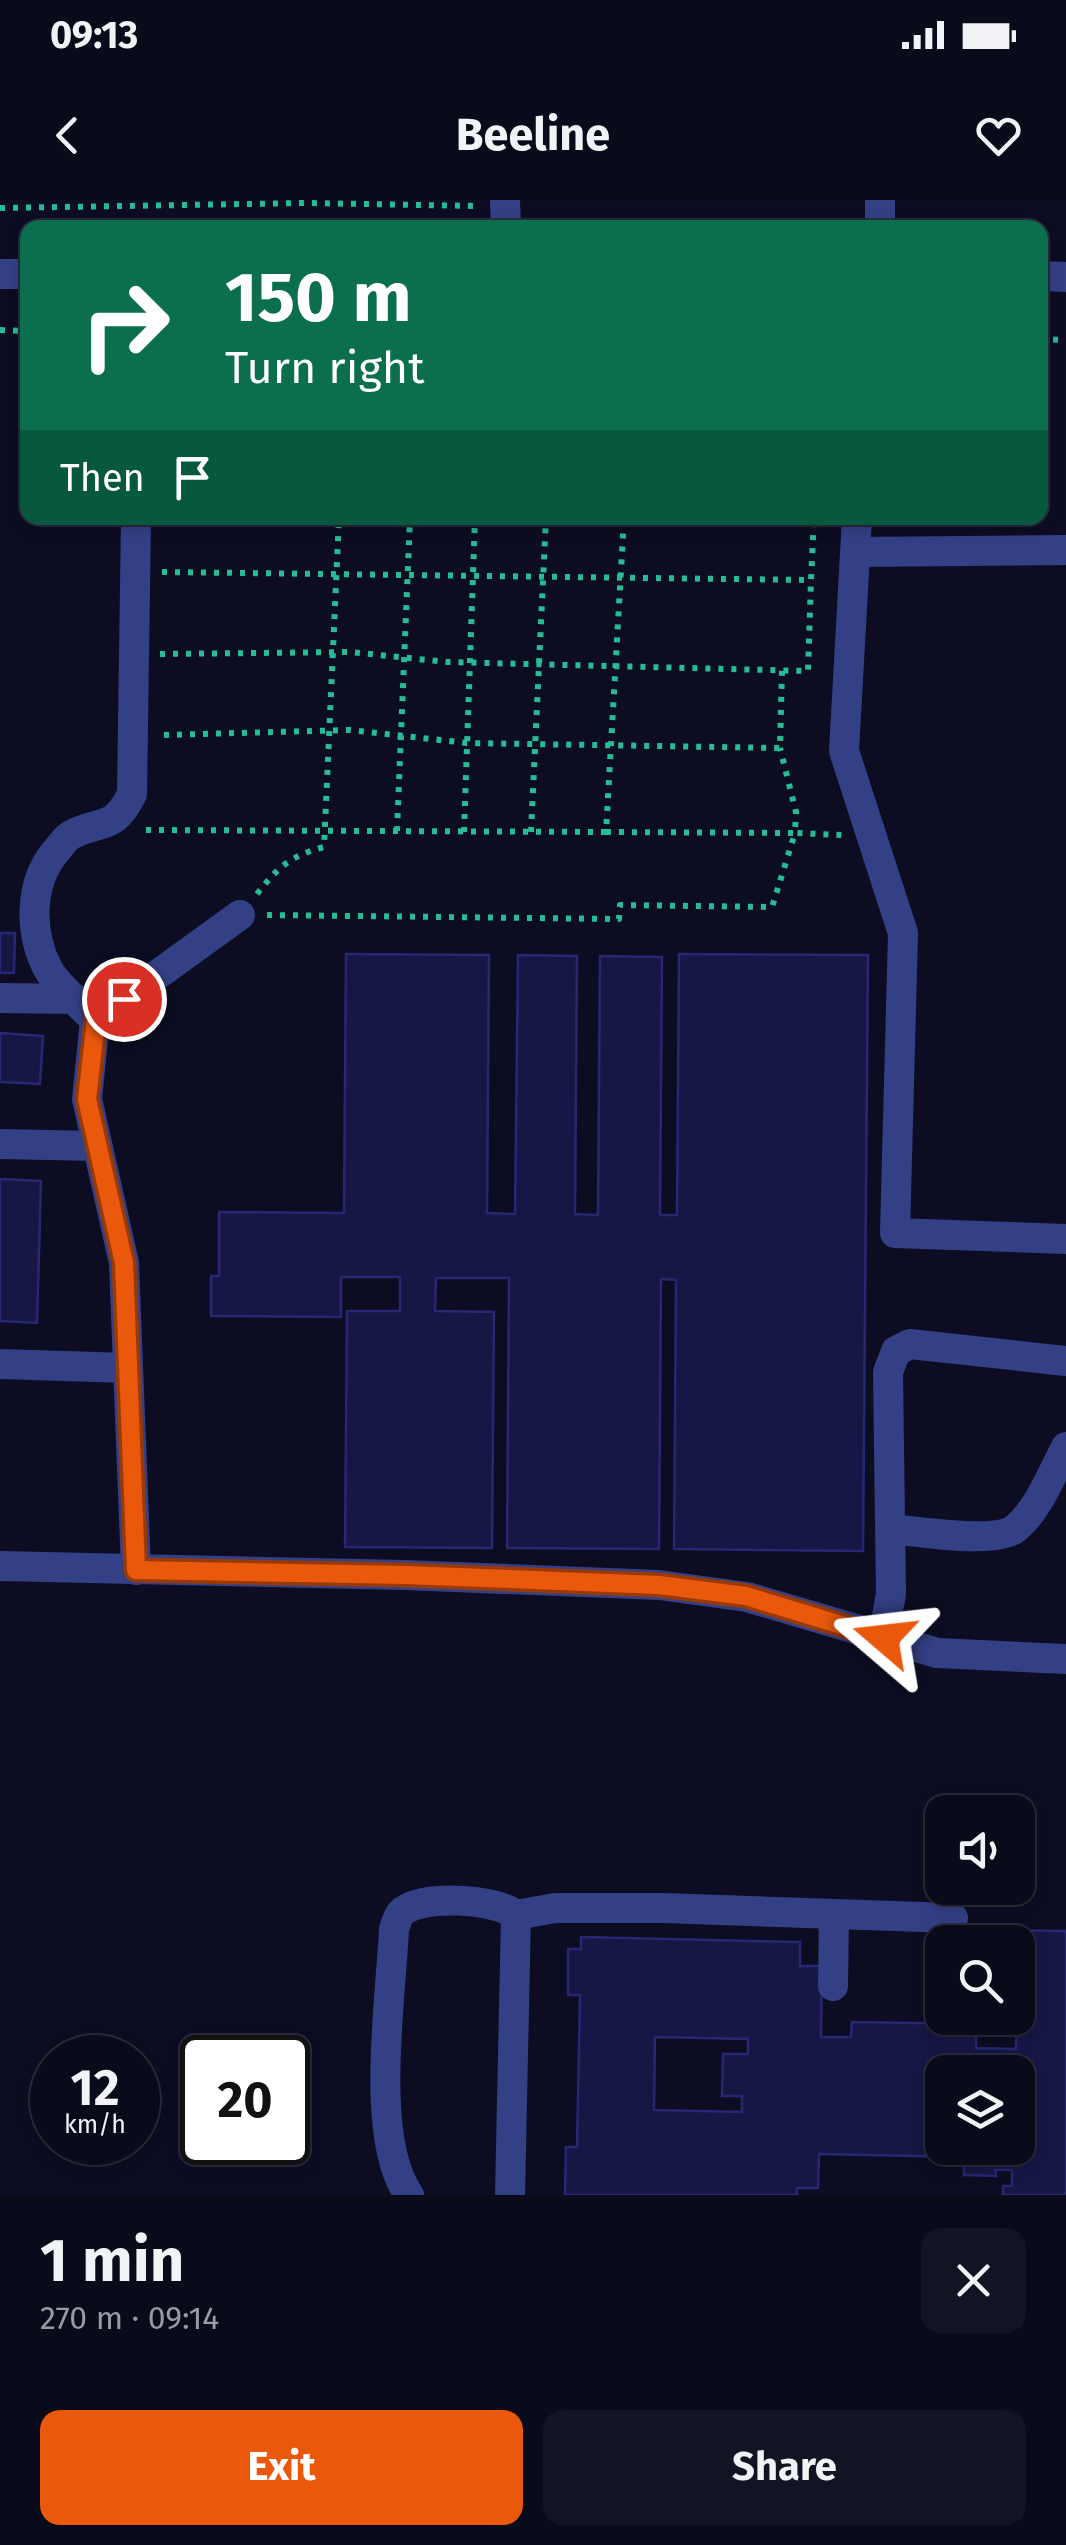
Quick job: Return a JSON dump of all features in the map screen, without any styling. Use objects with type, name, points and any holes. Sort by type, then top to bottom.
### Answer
[{"type":"street","points":[[136,525],[132,794],[122,814],[69,836],[46,863],[36,896],[34,928],[49,971],[86,1010],[87,1099],[124,1263],[136,1570]]},
{"type":"street","points":[[858,525],[844,751],[903,933],[895,1232],[1066,1239]]},
{"type":"street","points":[[856,552],[1066,550]]},
{"type":"street","points":[[0,998],[86,1010],[240,915]]},
{"type":"street","points":[[0,1144],[98,1146]]},
{"type":"street","points":[[884,1638],[891,1594],[888,1372],[896,1351],[910,1344],[1066,1361]]},
{"type":"street","points":[[0,1364],[128,1368]]},
{"type":"street","points":[[890,1530],[990,1536],[1014,1532],[1031,1510],[1066,1447]]},
{"type":"street","points":[[0,1566],[659,1585],[746,1596],[938,1654],[1066,1659]]},
{"type":"street","points":[[408,2195],[397,2178],[388,2130],[394,1929],[399,1914],[413,1905],[445,1902],[493,1904],[507,1907],[516,1915],[510,2195]]},
{"type":"street","points":[[516,1915],[555,1908],[953,1918]]},
{"type":"street","points":[[833,1986],[834,1914]]},
{"type":"path","points":[[0,208],[306,204],[505,211]]},
{"type":"path","points":[[240,915],[276,870],[298,854],[324,847],[339,525]]},
{"type":"path","points":[[397,831],[410,525]]},
{"type":"path","points":[[464,832],[475,525]]},
{"type":"path","points":[[531,832],[546,525]]},
{"type":"path","points":[[606,832],[624,525]]},
{"type":"path","points":[[134,654],[333,652],[470,662],[808,671],[814,525]]},
{"type":"path","points":[[136,571],[810,580]]},
{"type":"path","points":[[240,915],[619,919],[620,905],[772,907],[795,833],[796,812],[780,748],[782,670]]},
{"type":"path","points":[[132,736],[330,731],[467,743],[780,748]]},
{"type":"path","points":[[90,830],[871,836]]},
{"type":"building","points":[[0,933],[15,933],[14,973],[0,973]]},
{"type":"building","points":[[346,954],[489,955],[487,1213],[515,1214],[518,955],[577,956],[575,1214],[598,1215],[600,956],[662,957],[660,1215],[677,1215],[679,954],[868,955],[863,1551],[674,1549],[676,1280],[661,1279],[659,1549],[507,1548],[509,1278],[436,1278],[435,1311],[494,1312],[492,1548],[345,1547],[347,1311],[400,1311],[400,1277],[341,1277],[341,1317],[211,1316],[211,1276],[219,1276],[219,1212],[344,1213]]},
{"type":"building","points":[[0,1033],[43,1036],[40,1084],[0,1082]]},
{"type":"building","points":[[0,1179],[41,1181],[37,1323],[0,1321]]},
{"type":"building","points":[[1035,1931],[1066,1931],[1066,2195],[1003,2195],[1003,2186],[1012,2186],[1012,2170],[995,2170],[996,2176],[964,2175],[964,2165],[1035,2165],[1035,2055],[925,2055],[925,2156],[819,2154],[818,2188],[797,2188],[797,2195],[565,2195],[566,2147],[577,2147],[580,1995],[568,1995],[568,1949],[581,1949],[581,1937],[800,1942],[800,1966],[822,1966],[821,2037],[851,2037],[852,2022],[925,2023],[925,2035],[976,2035],[976,2048],[1016,2049],[1016,2035],[1035,2035]],"holes":[[[655,2037],[748,2039],[748,2054],[723,2054],[722,2096],[742,2096],[742,2112],[654,2110]]]},
{"type":"route","points":[[124,999],[96,1020],[87,1099],[124,1263],[136,1570],[659,1585],[746,1596],[884,1638]]}]
